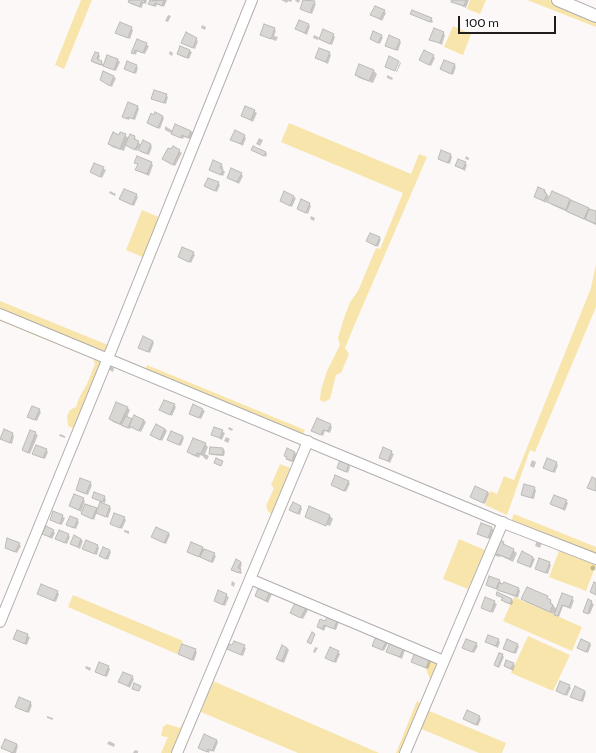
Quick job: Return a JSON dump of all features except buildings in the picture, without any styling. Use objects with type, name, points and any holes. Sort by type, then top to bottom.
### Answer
[{"type":"main road","points":[[558,0],[596,16]]},
{"type":"lane","points":[[0,622],[252,0]]},
{"type":"lane","points":[[0,314],[596,559]]},
{"type":"lane","points":[[178,753],[308,441]]},
{"type":"lane","points":[[405,753],[503,522]]},
{"type":"lane","points":[[250,579],[444,661]]},
{"type":"shaded area","points":[[81,0],[92,0],[64,69],[55,65]]},
{"type":"shaded area","points":[[470,0],[486,0],[480,14],[467,9]]},
{"type":"shaded area","points":[[527,0],[549,0],[596,19],[596,27]]},
{"type":"shaded area","points":[[453,26],[471,34],[463,55],[444,47]]},
{"type":"shaded area","points":[[289,123],[411,174],[419,154],[427,157],[345,348],[349,354],[341,373],[336,375],[330,399],[324,402],[320,400],[321,390],[327,371],[340,345],[338,338],[350,302],[358,291],[376,248],[380,249],[403,193],[281,142]]},
{"type":"shaded area","points":[[142,210],[161,218],[145,258],[126,250]]},
{"type":"shaded area","points":[[596,264],[596,307],[535,452],[530,450],[507,515],[485,505],[490,491],[497,494],[504,476],[514,480],[591,288]]},
{"type":"shaded area","points":[[0,301],[108,345],[75,429],[68,426],[67,416],[70,410],[76,407],[87,384],[95,364],[93,359],[0,321]]},
{"type":"shaded area","points":[[147,365],[305,430],[302,436],[145,371]]},
{"type":"shaded area","points":[[280,464],[293,469],[273,516],[268,511],[266,506],[274,488],[271,485]]},
{"type":"shaded area","points":[[514,514],[596,547],[596,556],[511,521]]},
{"type":"shaded area","points":[[459,539],[485,550],[468,589],[443,579]]},
{"type":"shaded area","points":[[559,551],[596,565],[586,591],[549,577]]},
{"type":"shaded area","points":[[73,595],[183,641],[177,654],[68,607]]},
{"type":"shaded area","points":[[514,597],[582,627],[572,651],[503,621]]},
{"type":"shaded area","points":[[528,636],[570,655],[553,691],[511,673]]},
{"type":"shaded area","points":[[431,657],[442,662],[403,753],[396,753],[417,701],[420,703],[430,679],[426,669]]},
{"type":"shaded area","points":[[213,681],[379,753],[298,753],[201,712]]},
{"type":"shaded area","points":[[427,710],[506,743],[502,753],[479,753],[419,728]]},
{"type":"shaded area","points":[[191,715],[175,753],[161,753],[168,737],[161,736],[163,727],[167,724],[180,728],[185,719]]}]
